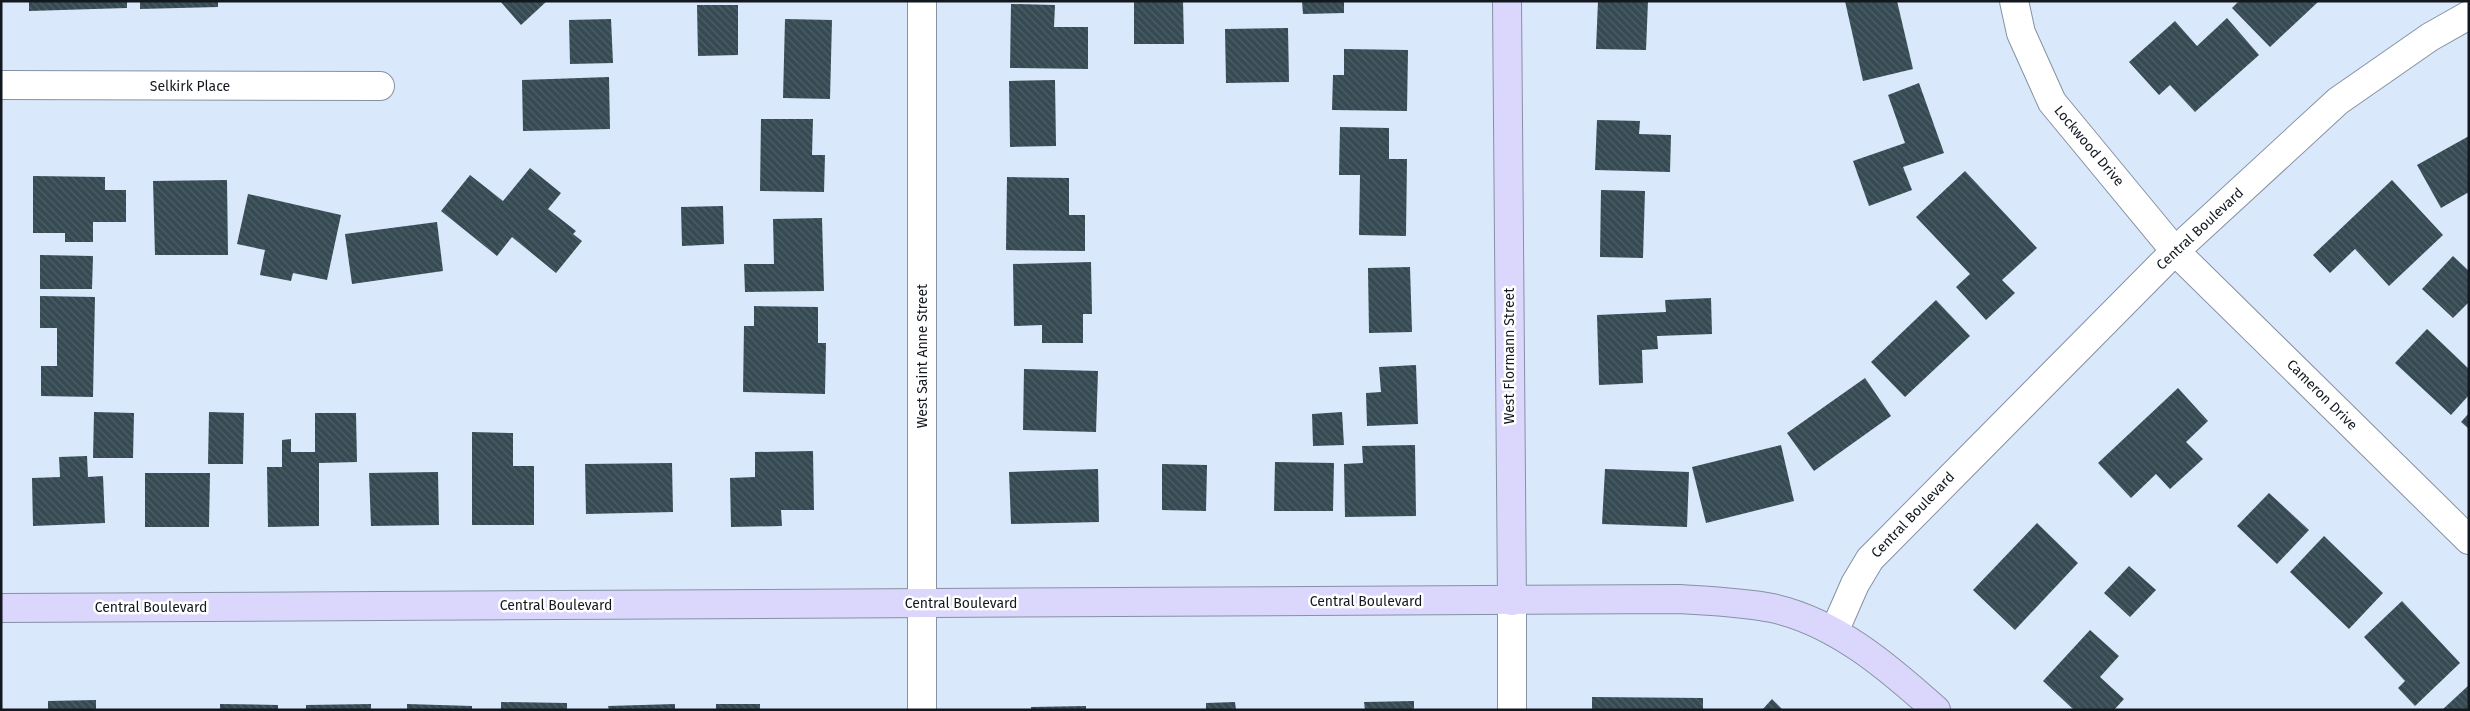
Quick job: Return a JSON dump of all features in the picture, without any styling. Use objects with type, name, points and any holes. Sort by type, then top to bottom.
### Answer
[{"type":"street","name":"West Saint Anne Street","points":[[922,1],[922,710]]},
{"type":"street","name":"West Flormann Street","points":[[1507,1],[1512,710]]},
{"type":"street","name":"Lockwood Drive","points":[[2014,1],[2021,33],[2052,102],[2175,251]]},
{"type":"street","name":"Central Boulevard","points":[[1,608],[1680,599],[1730,602],[1772,608],[1808,620],[1834,632],[1855,584],[1870,559],[2175,251],[2338,101],[2430,37],[2469,15]]},
{"type":"street","name":"Selkirk Place","points":[[1,85],[380,86]]},
{"type":"street","name":"Cameron Drive","points":[[2175,251],[2469,540]]},
{"type":"street","points":[[1834,632],[1865,651],[1902,679],[1936,710]]},
{"type":"building","points":[[29,1],[127,1],[127,8],[29,11]]},
{"type":"building","points":[[140,1],[218,1],[218,7],[140,9]]},
{"type":"building","points":[[500,1],[547,1],[521,25]]},
{"type":"building","points":[[1134,1],[1183,1],[1184,44],[1134,44]]},
{"type":"building","points":[[1302,1],[1344,1],[1344,13],[1303,14]]},
{"type":"building","points":[[1598,1],[1648,1],[1646,50],[1596,49]]},
{"type":"building","points":[[1845,1],[1897,1],[1913,69],[1863,81]]},
{"type":"building","points":[[2239,1],[2319,1],[2270,47],[2232,8]]},
{"type":"building","points":[[1011,4],[1055,5],[1054,27],[1088,27],[1088,69],[1010,68]]},
{"type":"building","points":[[697,5],[738,5],[738,55],[698,56]]},
{"type":"building","points":[[2227,18],[2259,55],[2195,112],[2170,85],[2159,95],[2129,62],[2175,21],[2197,46]]},
{"type":"building","points":[[611,19],[613,63],[570,64],[569,20]]},
{"type":"building","points":[[785,19],[832,20],[830,99],[783,98]]},
{"type":"building","points":[[1288,28],[1289,82],[1226,83],[1225,29]]},
{"type":"building","points":[[1344,49],[1408,50],[1407,111],[1332,110],[1333,75],[1344,75]]},
{"type":"building","points":[[609,77],[610,129],[523,131],[522,80]]},
{"type":"building","points":[[1055,80],[1056,146],[1010,147],[1009,81]]},
{"type":"building","points":[[1919,83],[1944,153],[1903,167],[1912,190],[1869,206],[1853,161],[1905,143],[1888,95]]},
{"type":"building","points":[[761,119],[813,119],[812,155],[825,155],[824,192],[760,191]]},
{"type":"building","points":[[1597,120],[1640,121],[1639,134],[1671,135],[1670,172],[1595,170]]},
{"type":"building","points":[[1340,127],[1389,128],[1389,159],[1407,159],[1406,236],[1359,235],[1360,175],[1339,175]]},
{"type":"building","points":[[2469,136],[2469,192],[2441,208],[2417,165]]},
{"type":"building","points":[[530,168],[561,193],[548,209],[576,231],[573,234],[582,241],[556,273],[512,237],[497,256],[441,211],[470,175],[503,201]]},
{"type":"building","points":[[1965,171],[2037,248],[2002,280],[2015,293],[1986,320],[1956,287],[1970,274],[1916,217]]},
{"type":"building","points":[[33,176],[105,177],[105,190],[126,190],[126,222],[93,222],[93,242],[65,242],[65,233],[33,233]]},
{"type":"building","points":[[1007,177],[1069,178],[1069,215],[1085,215],[1085,251],[1006,250]]},
{"type":"building","points":[[227,180],[228,255],[155,255],[153,181]]},
{"type":"building","points":[[2392,180],[2443,235],[2389,286],[2355,249],[2330,273],[2313,255]]},
{"type":"building","points":[[1601,190],[1645,191],[1643,258],[1600,257]]},
{"type":"building","points":[[248,194],[341,215],[327,280],[293,273],[291,281],[260,275],[265,250],[237,244]]},
{"type":"building","points":[[723,206],[724,244],[682,246],[681,207]]},
{"type":"building","points":[[822,218],[824,291],[745,292],[744,264],[774,264],[773,219]]},
{"type":"building","points":[[437,222],[443,271],[352,284],[345,234]]},
{"type":"building","points":[[40,255],[93,256],[92,289],[40,289]]},
{"type":"building","points":[[2453,256],[2469,271],[2469,302],[2453,318],[2422,289]]},
{"type":"building","points":[[1091,262],[1092,314],[1083,314],[1083,343],[1042,343],[1042,325],[1014,326],[1013,264]]},
{"type":"building","points":[[1410,267],[1412,332],[1369,333],[1368,268]]},
{"type":"building","points":[[40,296],[95,297],[93,397],[41,396],[41,366],[57,366],[57,328],[40,328]]},
{"type":"building","points":[[1711,298],[1712,334],[1657,336],[1658,349],[1642,350],[1643,383],[1599,385],[1597,315],[1666,312],[1665,300]]},
{"type":"building","points":[[1936,300],[1970,336],[1905,397],[1871,362]]},
{"type":"building","points":[[754,306],[818,307],[818,343],[826,343],[825,394],[743,392],[744,326],[754,326]]},
{"type":"building","points":[[2427,329],[2469,369],[2469,395],[2451,415],[2395,363]]},
{"type":"building","points":[[1416,365],[1418,424],[1367,426],[1366,393],[1381,392],[1379,367]]},
{"type":"building","points":[[1024,369],[1098,371],[1096,432],[1023,430]]},
{"type":"building","points":[[1865,378],[1891,416],[1814,471],[1787,433]]},
{"type":"building","points":[[2178,388],[2208,421],[2186,442],[2203,459],[2170,489],[2156,474],[2131,498],[2098,463]]},
{"type":"building","points":[[94,412],[134,413],[133,458],[93,458]]},
{"type":"building","points":[[209,412],[244,413],[243,464],[208,464]]},
{"type":"building","points":[[1342,412],[1344,445],[1313,446],[1312,414]]},
{"type":"building","points":[[315,413],[356,413],[357,462],[319,463],[319,526],[268,527],[267,467],[282,467],[282,440],[291,439],[291,452],[315,452]]},
{"type":"building","points":[[2469,413],[2469,429],[2461,422]]},
{"type":"building","points":[[472,432],[513,433],[513,466],[534,466],[534,525],[472,525]]},
{"type":"building","points":[[1415,445],[1416,516],[1345,517],[1344,464],[1363,463],[1362,446]]},
{"type":"building","points":[[1781,445],[1794,501],[1706,523],[1692,467]]},
{"type":"building","points":[[813,451],[814,510],[781,510],[782,526],[731,527],[730,478],[755,477],[755,452]]},
{"type":"building","points":[[87,456],[88,477],[103,476],[105,523],[33,526],[32,478],[60,477],[59,457]]},
{"type":"building","points":[[1275,462],[1334,463],[1333,511],[1274,511]]},
{"type":"building","points":[[672,463],[673,512],[586,514],[585,464]]},
{"type":"building","points":[[1162,464],[1207,465],[1206,511],[1162,510]]},
{"type":"building","points":[[1098,469],[1099,522],[1011,524],[1009,472]]},
{"type":"building","points":[[1605,469],[1689,472],[1687,527],[1602,524]]},
{"type":"building","points":[[438,472],[439,525],[371,526],[369,473]]},
{"type":"building","points":[[145,473],[210,473],[209,527],[145,527]]},
{"type":"building","points":[[2269,493],[2309,530],[2277,564],[2237,526]]},
{"type":"building","points":[[2037,523],[2078,563],[2015,630],[1973,590]]},
{"type":"building","points":[[2324,536],[2383,593],[2349,629],[2290,572]]},
{"type":"building","points":[[2129,566],[2156,590],[2130,617],[2104,593]]},
{"type":"building","points":[[2402,601],[2460,663],[2415,706],[2398,688],[2405,681],[2364,637]]},
{"type":"building","points":[[2090,630],[2119,656],[2100,677],[2124,699],[2114,710],[2074,710],[2043,681]]},
{"type":"building","points":[[2469,685],[2469,710],[2442,710]]},
{"type":"building","points":[[1592,697],[1703,698],[1703,710],[1592,710]]},
{"type":"building","points":[[1772,699],[1783,710],[1762,710]]},
{"type":"building","points":[[96,700],[96,710],[48,710],[48,701]]},
{"type":"building","points":[[1414,701],[1414,710],[1365,710],[1364,702]]},
{"type":"building","points":[[501,702],[567,703],[567,710],[501,710]]},
{"type":"building","points":[[1235,702],[1236,710],[1206,710],[1206,703]]},
{"type":"building","points":[[220,704],[278,705],[278,710],[220,710]]},
{"type":"building","points":[[371,704],[371,710],[306,710],[306,705]]},
{"type":"building","points":[[407,704],[472,706],[472,710],[407,710]]},
{"type":"building","points":[[675,704],[675,710],[609,710],[608,706]]},
{"type":"building","points":[[716,704],[760,704],[760,710],[716,710]]},
{"type":"building","points":[[1086,706],[1086,710],[1031,710],[1031,707]]}]
